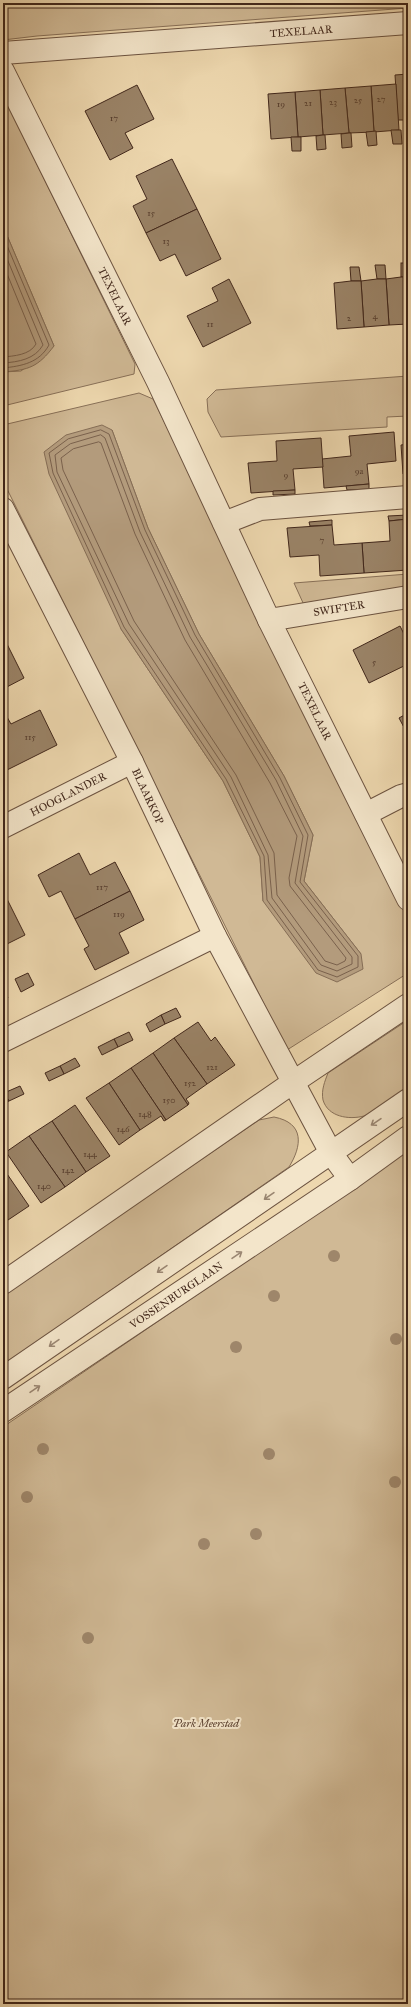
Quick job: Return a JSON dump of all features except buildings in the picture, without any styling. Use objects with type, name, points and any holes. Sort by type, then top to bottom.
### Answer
[{"type":"street","name":"TEXELAAR","points":[[3,53],[408,23]]},
{"type":"street","name":"TEXELAAR","points":[[3,71],[158,382],[269,620],[408,899]]},
{"type":"street","points":[[224,523],[260,509],[408,497]]},
{"type":"street","name":"BLAARKOP","points":[[3,509],[132,762],[215,936],[292,1083]]},
{"type":"street","name":"SWIFTER","points":[[269,620],[408,597]]},
{"type":"street","name":"HOOGLANDER","points":[[3,827],[132,762]]},
{"type":"street","points":[[366,814],[400,796],[408,794]]},
{"type":"street","points":[[3,1041],[215,936]]},
{"type":"street","points":[[3,1282],[408,1005]]},
{"type":"street","points":[[292,1083],[330,1153],[350,1179]]},
{"type":"street","points":[[3,1378],[408,1100]]},
{"type":"street","name":"VOSSENBURGLAAN","points":[[3,1411],[350,1179],[408,1137]]},
{"type":"green space","points":[[3,3],[408,3],[408,8],[37,36],[3,40]]},
{"type":"green space","points":[[3,95],[135,364],[134,374],[3,406],[3,372],[21,371],[54,346],[3,226]]},
{"type":"green space","points":[[408,376],[408,416],[387,417],[387,427],[221,437],[208,412],[207,399],[216,390]]},
{"type":"green space","points":[[139,393],[153,399],[408,915],[408,973],[287,1050],[3,481],[3,425]],"holes":[[[112,430],[148,528],[199,634],[284,776],[313,835],[304,881],[361,954],[263,901],[260,857],[223,781],[121,629]]]},
{"type":"green space","points":[[408,574],[408,590],[304,605],[294,583]]},
{"type":"green space","points":[[408,1020],[408,1088],[364,1116],[352,1118],[340,1116],[329,1110],[323,1100],[324,1086],[328,1073]]},
{"type":"green space","points":[[274,1117],[291,1124],[296,1130],[298,1136],[296,1151],[289,1167],[3,1365],[3,1295],[259,1120]]},
{"type":"green space","name":"Park Meerstad","points":[[408,1151],[408,2004],[3,2004],[3,1427]]},
{"type":"water","points":[[3,226],[54,346],[38,363],[20,370],[3,372]]},
{"type":"water","points":[[102,425],[112,430],[148,528],[199,634],[284,776],[313,835],[304,881],[361,954],[363,969],[337,982],[316,973],[263,901],[260,857],[223,781],[121,629],[49,474],[44,452],[66,435]]}]
